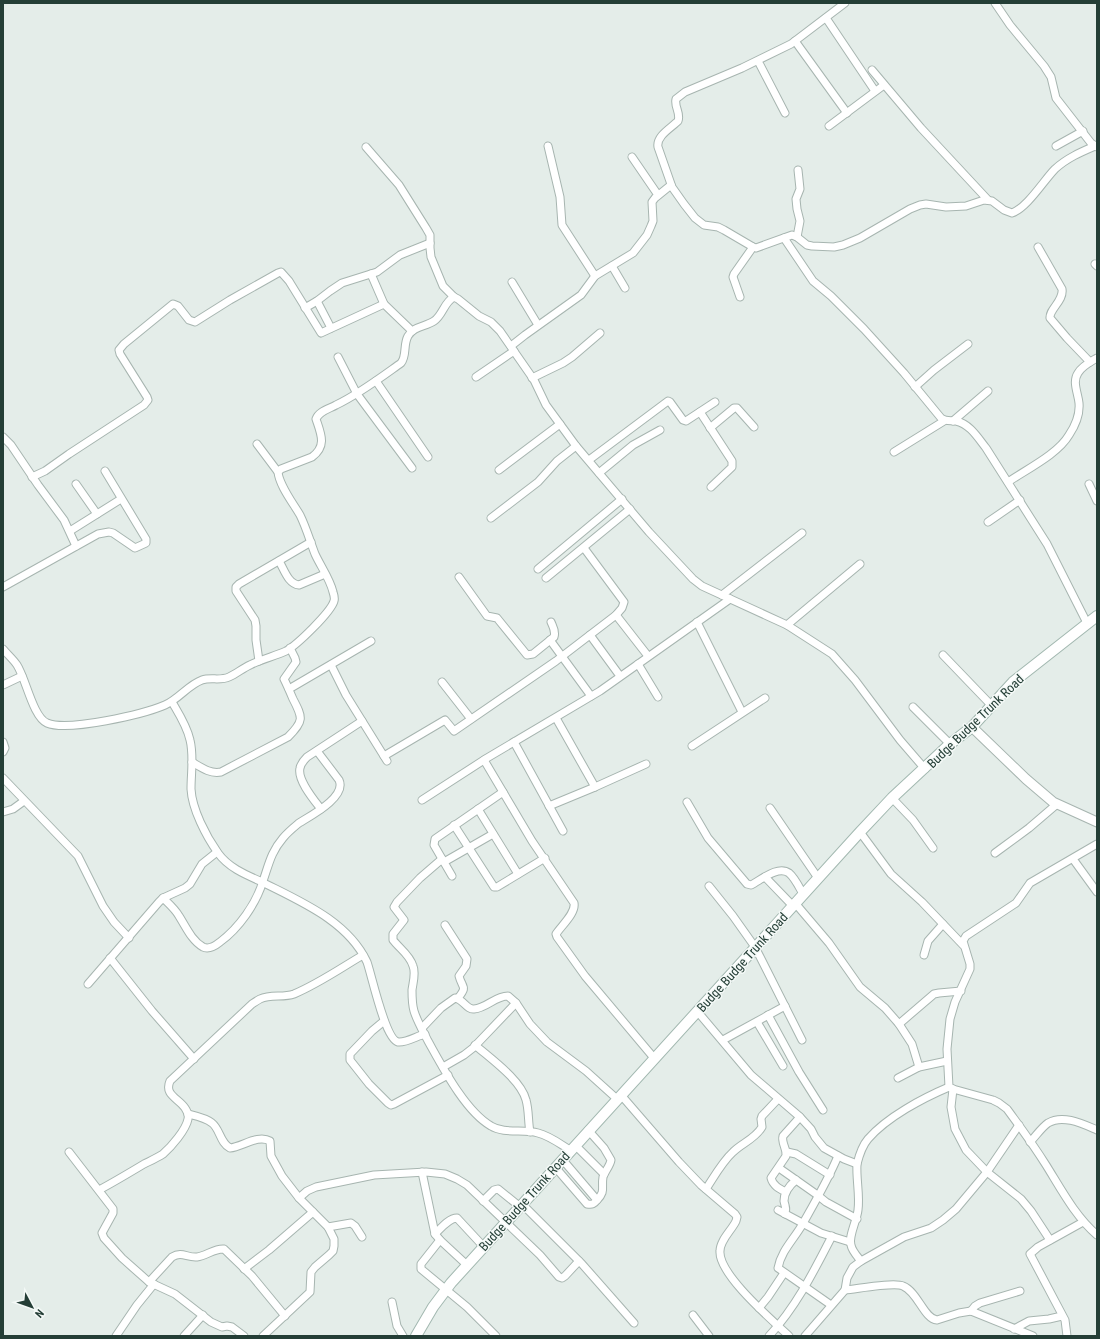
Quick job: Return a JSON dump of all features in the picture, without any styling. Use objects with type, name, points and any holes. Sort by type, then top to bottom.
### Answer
[{"type":"main road","name":"Budge Budge Trunk Road","points":[[416,1336],[445,1290],[466,1265],[755,946],[892,798],[925,769],[950,744],[972,727],[1013,682],[1097,616]]},
{"type":"street","points":[[845,3],[795,41],[758,61],[685,92],[676,100],[675,103],[679,119],[660,137],[657,143],[671,185],[684,204],[695,218],[704,225],[718,227],[753,247],[760,247],[792,235],[797,236],[807,245],[834,247],[851,243],[910,209],[920,205],[946,207],[966,206],[988,200]]},
{"type":"street","points":[[872,70],[921,128],[988,200],[1009,213],[1016,212],[1032,197],[1055,169],[1065,161],[1096,146],[1056,98],[1051,77],[1044,66],[1010,25],[995,3]]},
{"type":"street","points":[[826,18],[875,91]]},
{"type":"street","points":[[795,41],[847,112]]},
{"type":"street","points":[[758,61],[785,113]]},
{"type":"street","points":[[829,126],[884,85]]},
{"type":"street","points":[[1056,146],[1083,131]]},
{"type":"street","points":[[548,146],[560,196],[562,225],[595,276]]},
{"type":"street","points":[[366,147],[399,185],[430,235],[431,257],[441,283],[454,297],[479,316],[491,322],[500,331],[532,378],[546,405],[576,446],[630,509],[693,579],[702,586],[787,625],[832,654],[855,680],[900,740],[925,769]]},
{"type":"street","points":[[632,157],[658,195]]},
{"type":"street","points":[[797,236],[800,221],[796,199],[800,189],[798,170]]},
{"type":"street","points":[[476,376],[513,349],[538,325],[581,294],[595,276],[633,252],[647,235],[653,221],[652,202],[658,195],[671,185]]},
{"type":"street","points":[[784,238],[813,281],[831,296],[904,372],[944,421]]},
{"type":"street","points":[[305,308],[342,283],[371,274],[406,252],[430,243]]},
{"type":"street","points":[[740,296],[733,278],[734,274],[753,247]]},
{"type":"street","points":[[1038,247],[1062,289],[1062,296],[1050,314],[1050,318],[1090,362]]},
{"type":"street","points":[[612,266],[625,288]]},
{"type":"street","points":[[32,477],[45,471],[147,402],[147,397],[119,350],[124,344],[172,304],[178,306],[189,320],[195,322],[230,300],[281,272],[289,281],[321,333],[384,304]]},
{"type":"street","points":[[371,274],[384,304],[412,331]]},
{"type":"street","points":[[512,282],[538,325]]},
{"type":"street","points":[[278,472],[281,469],[316,454],[322,446],[322,437],[316,419],[319,413],[357,394],[403,360],[405,342],[412,331],[415,328],[433,322],[454,297]]},
{"type":"street","points":[[317,301],[331,328]]},
{"type":"street","points":[[532,378],[568,360],[600,333]]},
{"type":"street","points":[[915,387],[934,370],[968,344]]},
{"type":"street","points":[[338,357],[357,394],[412,468]]},
{"type":"street","points":[[1008,482],[1056,451],[1066,441],[1076,421],[1079,409],[1075,381],[1077,374],[1082,368],[1097,358]]},
{"type":"street","points":[[376,381],[428,457]]},
{"type":"street","points":[[953,421],[988,391]]},
{"type":"street","points":[[589,460],[668,401],[683,420],[686,421],[715,402]]},
{"type":"street","points":[[710,428],[734,408],[737,408],[754,427]]},
{"type":"street","points":[[700,412],[732,461],[733,465],[711,488]]},
{"type":"street","points":[[894,452],[944,421],[962,423],[975,433],[1020,500],[1047,544],[1087,623]]},
{"type":"street","points":[[499,470],[560,424]]},
{"type":"street","points":[[599,472],[633,445],[660,430]]},
{"type":"street","points":[[3,437],[17,454],[64,520],[76,546]]},
{"type":"street","points":[[3,649],[17,665],[38,714],[44,721],[54,725],[72,726],[155,709],[172,702],[193,685],[203,680],[221,680],[229,677],[249,665],[290,648],[299,641],[332,605],[334,600],[333,592],[301,516],[281,482],[278,472],[257,444]]},
{"type":"street","points":[[491,518],[538,482],[557,460],[576,446]]},
{"type":"street","points":[[3,587],[98,534],[109,532],[113,533],[135,548],[146,543],[146,539],[105,470]]},
{"type":"street","points":[[76,484],[97,514]]},
{"type":"street","points":[[1090,484],[1097,501]]},
{"type":"street","points":[[70,531],[121,499]]},
{"type":"street","points":[[538,569],[622,499]]},
{"type":"street","points":[[988,522],[1020,500]]},
{"type":"street","points":[[546,578],[630,509]]},
{"type":"street","points":[[722,595],[802,533]]},
{"type":"street","points":[[259,661],[255,620],[236,591],[236,587],[311,542]]},
{"type":"street","points":[[331,664],[346,695],[385,758],[445,720],[454,731],[562,656],[616,615],[622,608],[624,602],[584,548]]},
{"type":"street","points":[[279,561],[288,577],[296,585],[325,574]]},
{"type":"street","points":[[787,625],[860,564]]},
{"type":"street","points":[[459,577],[487,616],[497,618],[527,655],[533,654],[554,637],[555,634],[551,622]]},
{"type":"street","points":[[422,800],[484,760],[591,696],[730,599]]},
{"type":"street","points":[[616,615],[648,656]]},
{"type":"street","points":[[697,622],[742,712]]},
{"type":"street","points":[[590,635],[620,676]]},
{"type":"street","points":[[550,640],[591,696]]},
{"type":"street","points":[[289,689],[371,641]]},
{"type":"street","points":[[192,762],[215,774],[288,736],[296,729],[301,715],[284,679],[296,662],[290,648]]},
{"type":"street","points":[[943,655],[992,706]]},
{"type":"street","points":[[638,664],[658,697]]},
{"type":"street","points":[[3,685],[22,676]]},
{"type":"street","points":[[442,682],[472,719]]},
{"type":"street","points":[[692,746],[765,698]]},
{"type":"street","points":[[172,702],[191,741],[191,789],[198,817],[217,852],[226,863],[240,872],[310,907],[327,918],[355,943],[364,955],[372,976],[384,1021],[391,1037],[397,1042],[405,1041],[423,1031],[441,1008],[455,998],[458,998],[464,991],[465,988],[459,976],[466,966],[467,959],[445,925]]},
{"type":"street","points":[[913,707],[950,744]]},
{"type":"street","points":[[556,718],[595,787]]},
{"type":"street","points":[[321,809],[308,791],[300,776],[302,763],[307,757],[362,721]]},
{"type":"street","points":[[972,727],[1026,779],[1053,802],[1097,822]]},
{"type":"street","points":[[3,742],[5,748],[3,752]]},
{"type":"street","points":[[514,742],[563,831]]},
{"type":"street","points":[[163,898],[175,910],[195,940],[204,948],[210,948],[222,940],[248,913],[263,883],[273,850],[279,842],[288,832],[321,809],[339,792],[342,785],[317,751]]},
{"type":"street","points":[[484,760],[532,841],[545,858],[574,903],[575,908],[556,934],[557,937],[586,976],[654,1058]]},
{"type":"street","points":[[549,806],[646,764]]},
{"type":"street","points":[[3,778],[78,856],[103,906],[114,922],[129,938]]},
{"type":"street","points":[[452,876],[434,845],[434,842],[439,835],[503,792]]},
{"type":"street","points":[[892,798],[913,820],[933,848]]},
{"type":"street","points":[[3,812],[13,809],[24,801]]},
{"type":"street","points":[[687,802],[708,838],[747,884],[751,885],[781,870],[790,874],[803,894]]},
{"type":"street","points":[[995,853],[1029,828],[1057,804]]},
{"type":"street","points":[[770,808],[818,878]]},
{"type":"street","points":[[478,809],[518,874]]},
{"type":"street","points":[[454,825],[494,887],[498,887],[545,858]]},
{"type":"street","points":[[860,832],[891,874],[912,892],[963,944],[970,964],[970,969],[950,1019],[947,1049],[954,1129],[966,1150],[988,1172],[1021,1199],[1031,1211],[1050,1240]]},
{"type":"street","points":[[493,834],[443,860],[420,878],[394,907],[404,920],[393,934],[393,940],[414,966],[412,1002],[416,1018],[448,1076],[462,1097],[490,1126],[497,1129],[539,1133],[573,1148],[604,1174]]},
{"type":"street","points":[[963,944],[966,936],[1016,903],[1030,883],[1097,844]]},
{"type":"street","points":[[88,984],[163,898],[185,888],[190,884],[202,864],[217,852]]},
{"type":"street","points":[[1073,859],[1097,892]]},
{"type":"street","points":[[765,877],[794,904],[829,943],[860,987],[885,1008],[899,1024],[912,1044],[919,1067]]},
{"type":"street","points":[[709,886],[755,946],[802,1040]]},
{"type":"street","points":[[924,955],[928,941],[943,924]]},
{"type":"street","points":[[99,1190],[162,1155],[171,1146],[188,1120],[188,1114],[185,1107],[169,1091],[168,1086],[170,1081],[252,1004],[260,998],[293,994],[322,980],[364,955]]},
{"type":"street","points":[[110,958],[152,1011],[194,1059]]},
{"type":"street","points":[[899,1024],[934,994],[960,991]]},
{"type":"street","points":[[458,998],[472,1009],[479,1008],[497,998],[505,996],[512,998],[530,1024],[547,1042],[619,1097],[679,1162],[706,1189],[735,1214],[737,1217],[733,1227],[720,1249],[720,1256],[724,1266],[736,1283],[759,1308],[789,1336]]},
{"type":"street","points":[[443,1067],[464,1055],[516,1003]]},
{"type":"street","points":[[723,1040],[785,1006]]},
{"type":"street","points":[[697,1011],[751,1075],[800,1117],[811,1129],[824,1148],[857,1164]]},
{"type":"street","points":[[768,1016],[799,1072],[823,1110]]},
{"type":"street","points":[[384,1021],[372,1031],[350,1054],[349,1057],[360,1073],[388,1103],[391,1105],[394,1104],[448,1076]]},
{"type":"street","points":[[757,1022],[783,1066]]},
{"type":"street","points":[[475,1045],[516,1082],[522,1090],[526,1100],[530,1132]]},
{"type":"street","points":[[898,1078],[919,1067],[948,1061]]},
{"type":"street","points":[[861,1260],[853,1250],[850,1242],[857,1219],[859,1202],[857,1164],[861,1149],[867,1140],[879,1128],[922,1099],[951,1088],[999,1102],[1007,1109],[1083,1222],[1097,1235]]},
{"type":"street","points":[[706,1189],[732,1153],[745,1144],[760,1130],[762,1127],[760,1119],[778,1099]]},
{"type":"street","points":[[188,1114],[211,1122],[216,1126],[225,1144],[230,1148],[250,1142],[268,1139],[271,1144],[271,1156],[282,1176],[299,1198],[328,1227],[334,1238],[334,1246],[332,1251],[311,1272],[310,1289],[307,1296],[263,1336]]},
{"type":"street","points":[[786,1192],[772,1183],[771,1178],[785,1159],[787,1152],[783,1142],[783,1136],[800,1117]]},
{"type":"street","points":[[1030,1142],[1045,1126],[1054,1121],[1076,1121],[1097,1130]]},
{"type":"street","points":[[805,1336],[845,1290],[849,1273],[861,1260],[904,1237],[931,1228],[956,1209],[988,1172],[1019,1125]]},
{"type":"street","points":[[559,1163],[587,1204],[594,1204],[603,1192],[603,1177],[610,1163],[610,1156],[588,1130]]},
{"type":"street","points":[[69,1152],[113,1209],[113,1213],[102,1233],[104,1238],[122,1258],[152,1283],[175,1294],[218,1326],[232,1327],[244,1336]]},
{"type":"street","points":[[787,1152],[796,1154],[830,1175]]},
{"type":"street","points":[[831,1305],[784,1273],[778,1268],[778,1265],[790,1240],[803,1224],[819,1196],[838,1156]]},
{"type":"street","points":[[559,1163],[597,1200]]},
{"type":"street","points":[[779,1168],[826,1202],[857,1219]]},
{"type":"street","points":[[299,1198],[307,1191],[316,1187],[374,1175],[422,1172],[445,1174],[458,1179],[484,1201],[540,1255],[559,1278],[565,1276],[579,1261]]},
{"type":"street","points":[[422,1172],[435,1234],[466,1265]]},
{"type":"street","points":[[785,1214],[787,1208],[784,1198],[790,1185],[796,1180]]},
{"type":"street","points":[[484,1201],[494,1190],[498,1189],[520,1205],[579,1261],[634,1323]]},
{"type":"street","points":[[778,1210],[826,1235],[850,1242]]},
{"type":"street","points":[[244,1269],[269,1250],[313,1212]]},
{"type":"street","points":[[435,1234],[451,1220],[457,1218],[483,1246]]},
{"type":"street","points":[[1067,1336],[1062,1316],[1030,1254],[1038,1247],[1083,1222]]},
{"type":"street","points":[[328,1227],[353,1224],[362,1237]]},
{"type":"street","points":[[769,1336],[778,1326],[805,1287],[832,1236]]},
{"type":"street","points":[[440,1240],[420,1266],[423,1271],[466,1307],[496,1336]]},
{"type":"street","points":[[116,1336],[137,1304],[172,1257],[180,1254],[196,1257],[210,1254],[219,1249],[224,1249],[260,1285],[285,1316]]},
{"type":"street","points":[[759,1308],[784,1273]]},
{"type":"street","points":[[845,1290],[888,1285],[904,1286],[918,1298],[926,1313],[934,1320],[971,1311],[1033,1336]]},
{"type":"street","points":[[971,1311],[980,1303],[1020,1291]]},
{"type":"street","points":[[392,1302],[397,1326],[403,1336]]},
{"type":"street","points":[[693,1315],[709,1336]]},
{"type":"street","points":[[184,1336],[203,1316]]},
{"type":"street","points":[[1014,1329],[1029,1321],[1062,1316]]}]
